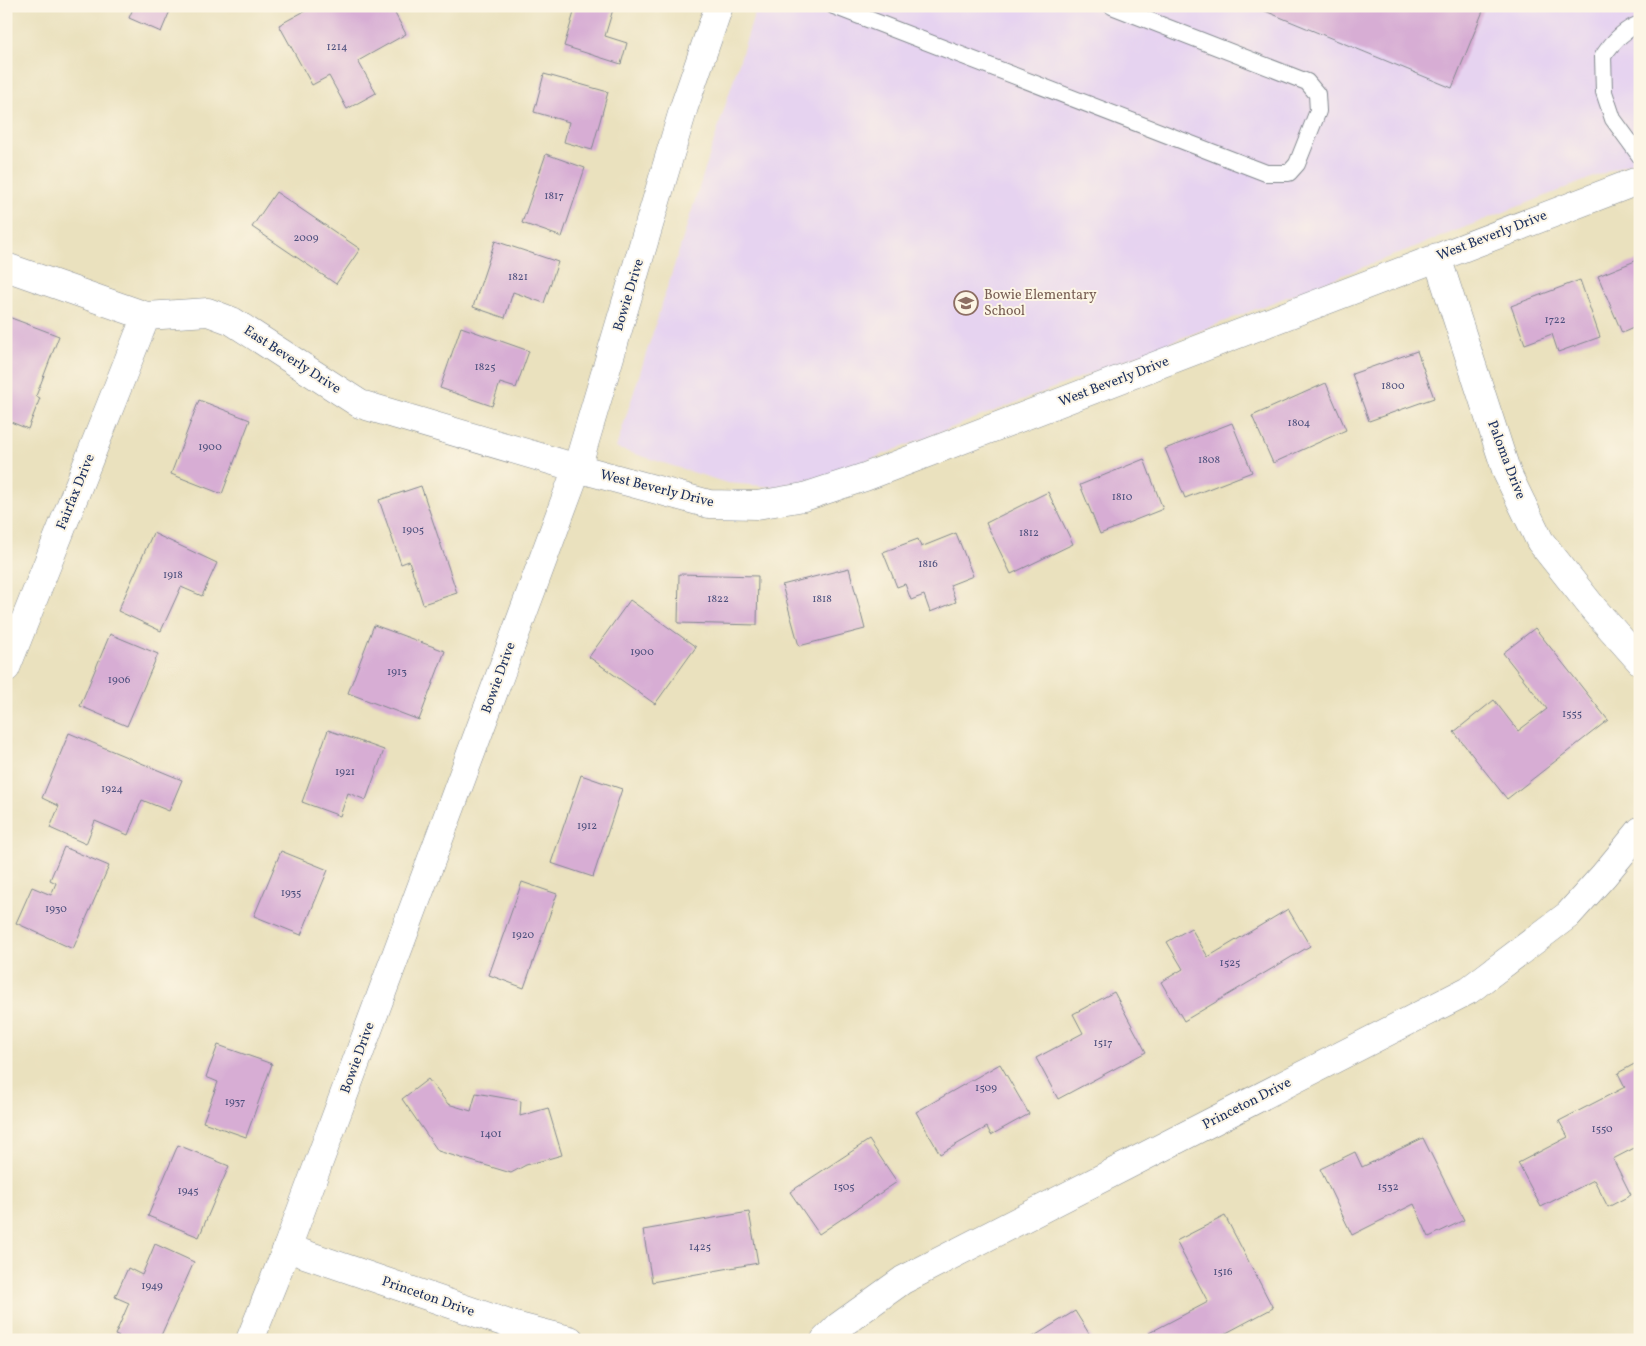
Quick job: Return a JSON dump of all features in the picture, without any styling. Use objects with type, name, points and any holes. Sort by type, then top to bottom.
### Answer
[{"type":"street","name":"Bowie Drive","points":[[250,1340],[287,1248],[577,468],[684,107],[719,6]]},
{"type":"street","name":"West Beverly Drive","points":[[577,468],[709,504],[757,505],[804,497],[865,477],[1640,180]]},
{"type":"street","name":"Paloma Drive","points":[[1437,257],[1508,473],[1540,541],[1592,608],[1640,660]]},
{"type":"street","name":"East Beverly Drive","points":[[6,267],[146,316],[208,312],[232,321],[360,404],[577,468]]},
{"type":"street","name":"Fairfax Drive","points":[[6,668],[146,316]]},
{"type":"street","name":"Princeton Drive","points":[[825,1340],[839,1326],[902,1280],[1469,990],[1568,915],[1604,876],[1640,831]]},
{"type":"street","name":"Princeton Drive","points":[[287,1248],[515,1326],[570,1340]]},
{"type":"lane","points":[[834,6],[1266,173],[1289,173],[1297,164],[1318,112],[1317,94],[1306,82],[1112,6]]},
{"type":"lane","points":[[1640,24],[1616,39],[1603,56],[1604,92],[1613,119],[1640,156]]},
{"type":"shaded area","name":"Bowie Elementary School","points":[[757,6],[1640,6],[1640,159],[833,474],[775,487],[727,483],[616,448]]},
{"type":"building","points":[[134,6],[172,6],[161,32],[129,18]]},
{"type":"building","points":[[314,6],[391,6],[406,34],[358,61],[376,93],[347,109],[329,76],[312,85],[279,25]]},
{"type":"building","points":[[576,6],[614,6],[605,36],[627,43],[621,64],[564,46]]},
{"type":"building","points":[[1253,6],[1485,6],[1452,88]]},
{"type":"building","points":[[544,74],[608,92],[592,150],[564,142],[569,122],[534,112]]},
{"type":"building","points":[[546,154],[585,168],[562,237],[522,223]]},
{"type":"building","points":[[276,192],[360,249],[336,284],[252,227]]},
{"type":"building","points":[[495,241],[558,262],[544,303],[513,292],[505,318],[473,307]]},
{"type":"building","points":[[1640,259],[1640,325],[1622,333],[1598,276]]},
{"type":"building","points":[[1580,280],[1600,337],[1558,352],[1552,334],[1525,344],[1511,306]]},
{"type":"building","points":[[6,316],[59,336],[36,396],[40,398],[28,429],[6,420]]},
{"type":"building","points":[[461,327],[529,351],[516,388],[500,383],[492,406],[440,388]]},
{"type":"building","points":[[1417,351],[1434,398],[1369,421],[1352,374]]},
{"type":"building","points":[[1326,383],[1346,430],[1273,463],[1252,416]]},
{"type":"building","points":[[199,400],[250,420],[222,494],[171,474]]},
{"type":"building","points":[[1232,423],[1252,472],[1185,498],[1165,449]]},
{"type":"building","points":[[1144,459],[1163,509],[1100,534],[1080,485]]},
{"type":"building","points":[[421,486],[457,593],[423,604],[409,561],[401,564],[379,500]]},
{"type":"building","points":[[1048,492],[1073,544],[1011,574],[986,523]]},
{"type":"building","points":[[153,533],[217,563],[202,596],[181,587],[161,631],[118,611]]},
{"type":"building","points":[[956,533],[973,576],[950,585],[956,602],[930,612],[924,595],[911,600],[905,584],[897,587],[883,552],[918,539],[921,547]]},
{"type":"building","points":[[849,568],[865,629],[799,646],[782,585]]},
{"type":"building","points":[[679,574],[758,576],[757,625],[678,623]]},
{"type":"building","points":[[630,600],[696,647],[655,704],[589,657]]},
{"type":"building","points":[[374,625],[445,651],[419,720],[348,693]]},
{"type":"building","points":[[1535,628],[1608,720],[1507,799],[1454,732],[1494,700],[1518,731],[1547,709],[1503,653]]},
{"type":"building","points":[[110,634],[158,654],[127,726],[80,706]]},
{"type":"building","points":[[328,730],[384,750],[366,800],[348,793],[340,816],[302,802]]},
{"type":"building","points":[[69,733],[182,780],[169,811],[142,800],[128,835],[95,821],[86,844],[50,828],[59,806],[42,798]]},
{"type":"building","points":[[581,775],[622,789],[593,877],[551,863]]},
{"type":"building","points":[[64,847],[109,866],[73,949],[16,923],[32,887],[51,895],[56,883],[50,880]]},
{"type":"building","points":[[281,851],[328,870],[301,935],[254,916]]},
{"type":"building","points":[[522,882],[557,894],[524,988],[489,975]]},
{"type":"building","points":[[1288,909],[1310,946],[1184,1021],[1161,982],[1183,969],[1167,942],[1191,928],[1208,957]]},
{"type":"building","points":[[1114,992],[1146,1052],[1058,1099],[1036,1058],[1083,1033],[1073,1014]]},
{"type":"building","points":[[218,1045],[272,1064],[246,1137],[203,1122],[218,1082],[206,1077]]},
{"type":"building","points":[[1638,1062],[1640,1065],[1640,1145],[1613,1159],[1631,1195],[1608,1207],[1594,1180],[1541,1207],[1518,1163],[1568,1137],[1559,1121],[1625,1087],[1618,1073]]},
{"type":"building","points":[[1000,1064],[1029,1114],[991,1135],[987,1127],[940,1154],[916,1112]]},
{"type":"building","points":[[428,1079],[448,1104],[471,1111],[476,1093],[521,1101],[520,1116],[548,1108],[562,1155],[526,1165],[511,1173],[438,1151],[402,1099]]},
{"type":"building","points":[[1423,1138],[1464,1220],[1429,1237],[1414,1204],[1352,1235],[1320,1169],[1355,1152],[1362,1167]]},
{"type":"building","points":[[869,1140],[897,1182],[819,1234],[790,1192]]},
{"type":"building","points":[[178,1145],[229,1166],[199,1237],[148,1216]]},
{"type":"building","points":[[749,1212],[758,1263],[652,1282],[643,1230]]},
{"type":"building","points":[[1225,1216],[1273,1308],[1213,1340],[1153,1340],[1149,1333],[1208,1302],[1176,1241]]},
{"type":"building","points":[[155,1244],[194,1262],[159,1340],[126,1340],[115,1335],[129,1303],[115,1297],[128,1268],[142,1275]]},
{"type":"building","points":[[1075,1311],[1093,1340],[1028,1340],[1052,1325]]},
{"type":"place","name":"Bowie Elementary School","points":[[966,303]]}]
